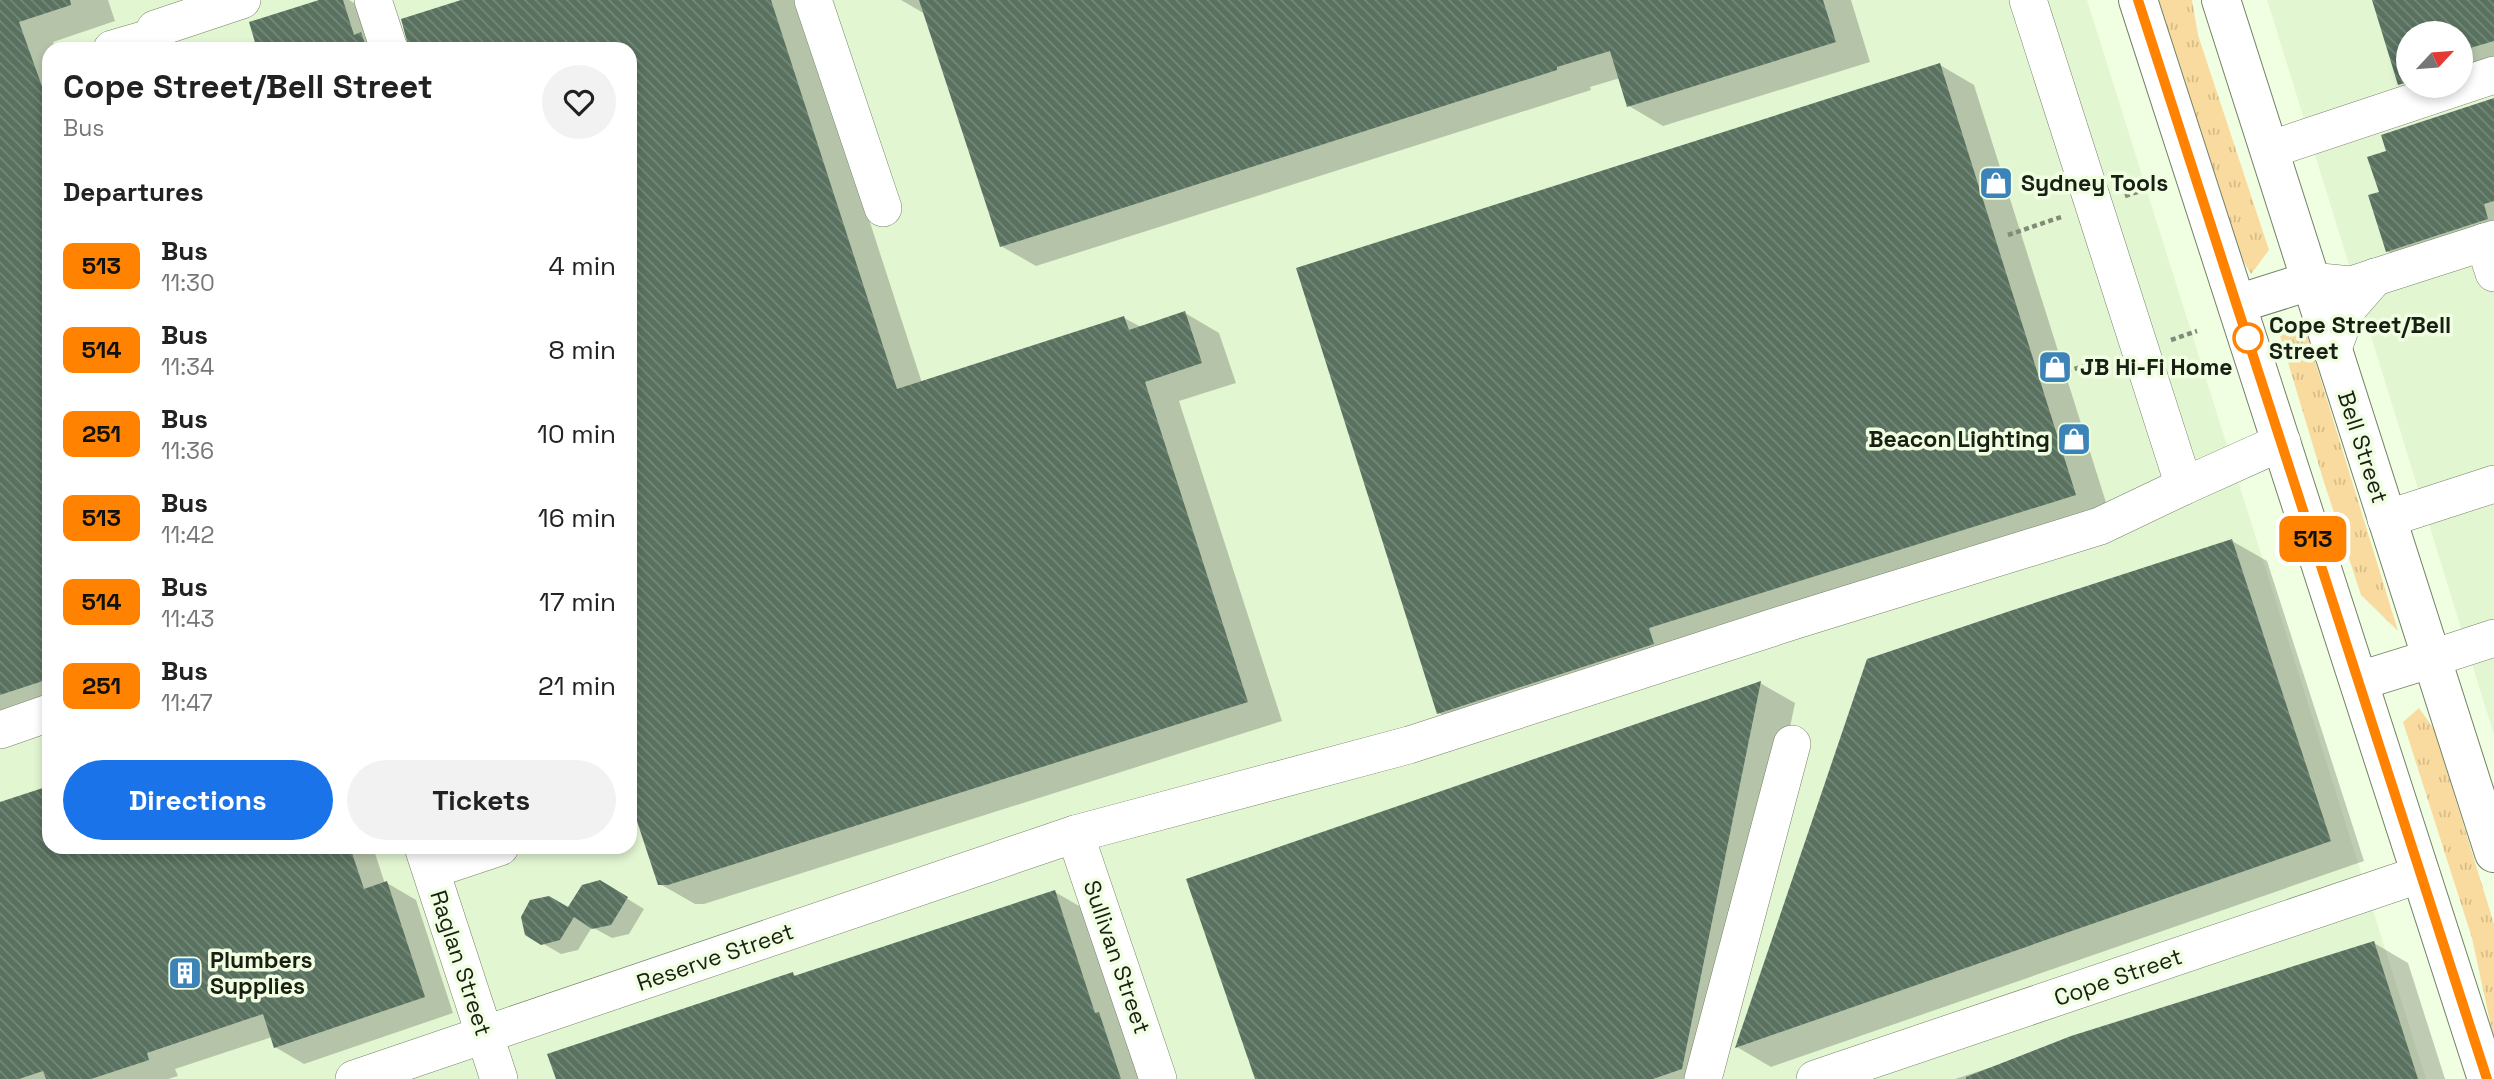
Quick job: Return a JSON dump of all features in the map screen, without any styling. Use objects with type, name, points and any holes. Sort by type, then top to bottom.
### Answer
[{"type":"highway","points":[[2138,0],[2487,1079]]},
{"type":"highway","name":"Bell Street","points":[[2221,0],[2494,853]]},
{"type":"highway","points":[[2237,304],[2310,281]]},
{"type":"highway","points":[[2359,681],[2433,658]]},
{"type":"street","points":[[126,42],[155,28],[242,0]]},
{"type":"street","points":[[373,0],[387,42]]},
{"type":"street","points":[[813,0],[883,208]]},
{"type":"street","points":[[2028,0],[2184,486]]},
{"type":"street","points":[[2473,59],[2494,52]]},
{"type":"street","points":[[2265,137],[2336,128],[2494,75]]},
{"type":"street","points":[[2265,137],[2396,84]]},
{"type":"street","points":[[2310,281],[2351,285],[2375,277],[2491,251]]},
{"type":"street","points":[[2332,351],[2348,308],[2375,277]]},
{"type":"street","name":"Reserve Street","points":[[354,1079],[1075,835],[1409,745],[1793,621],[2100,526],[2282,442]]},
{"type":"street","points":[[2386,519],[2494,484]]},
{"type":"street","points":[[2433,658],[2494,638]]},
{"type":"street","points":[[0,730],[42,715]]},
{"type":"street","points":[[1703,1079],[1791,744]]},
{"type":"street","name":"Sullivan Street","points":[[1075,835],[1158,1079]]},
{"type":"street","points":[[427,858],[454,854]]},
{"type":"street","name":"Raglan Street","points":[[427,858],[499,1079]]},
{"type":"street","name":"Cope Street","points":[[1815,1079],[2421,874]]},
{"type":"shaded area","points":[[0,0],[2087,0],[2426,1079],[0,1079]]},
{"type":"shaded area","points":[[2267,0],[2494,0],[2494,735]]},
{"type":"green space","points":[[2158,0],[2192,0],[2198,35],[2269,250],[2251,274],[2235,246]]},
{"type":"green space","points":[[2299,322],[2308,338],[2398,631],[2361,595],[2323,479],[2279,332]]},
{"type":"green space","points":[[2419,708],[2434,729],[2494,924],[2494,1040],[2472,938],[2403,722]]},
{"type":"building","points":[[0,0],[70,0],[71,5],[19,22],[42,86],[42,681],[0,695]]},
{"type":"building","points":[[319,0],[343,0],[354,35],[361,32],[365,42],[255,42],[249,22]]},
{"type":"building","points":[[461,0],[771,0],[897,389],[1124,316],[1129,330],[1185,311],[1202,363],[1145,382],[1248,702],[668,885],[658,885],[637,821],[637,42],[407,42],[401,19]]},
{"type":"building","points":[[919,0],[1823,0],[1836,42],[1627,107],[1610,51],[1000,247]]},
{"type":"building","points":[[2372,0],[2494,0],[2494,41],[2473,47],[2473,21],[2396,21],[2396,78]]},
{"type":"building","points":[[1940,63],[2076,495],[1649,628],[1654,644],[1437,714],[1296,268]]},
{"type":"building","points":[[2494,98],[2494,201],[2484,204],[2488,219],[2386,252],[2368,195],[2379,192],[2367,157],[2386,151],[2381,135]]},
{"type":"building","points":[[2232,539],[2331,841],[1735,1048],[1867,659]]},
{"type":"building","points":[[1761,681],[1682,1069],[1653,1079],[1255,1079],[1186,879]]},
{"type":"building","points":[[42,788],[42,854],[352,854],[364,889],[387,881],[425,997],[274,1048],[263,1014],[147,1053],[149,1060],[91,1079],[46,1079],[43,1071],[19,1079],[0,1079],[0,802]]},
{"type":"building","points":[[600,880],[628,897],[611,925],[592,929],[574,917],[560,940],[541,945],[525,935],[521,917],[530,900],[549,896],[568,907],[582,885]]},
{"type":"building","points":[[1055,890],[1095,1013],[1099,1012],[1121,1079],[556,1079],[547,1054],[793,972],[794,976]]},
{"type":"building","points":[[2374,941],[2418,1079],[1966,1079],[2071,1036]]},
{"type":"bus line","name":"513","points":[[2138,0],[2487,1079]]},
{"type":"place","name":"Sydney Tools","points":[[1996,183]]},
{"type":"place","name":"Cope Street/Bell Street","points":[[2248,338]]},
{"type":"place","name":"JB Hi-Fi Home","points":[[2055,367]]},
{"type":"place","name":"Beacon Lighting","points":[[2074,439]]},
{"type":"place","name":"Plumbers Supplies","points":[[185,973]]}]
